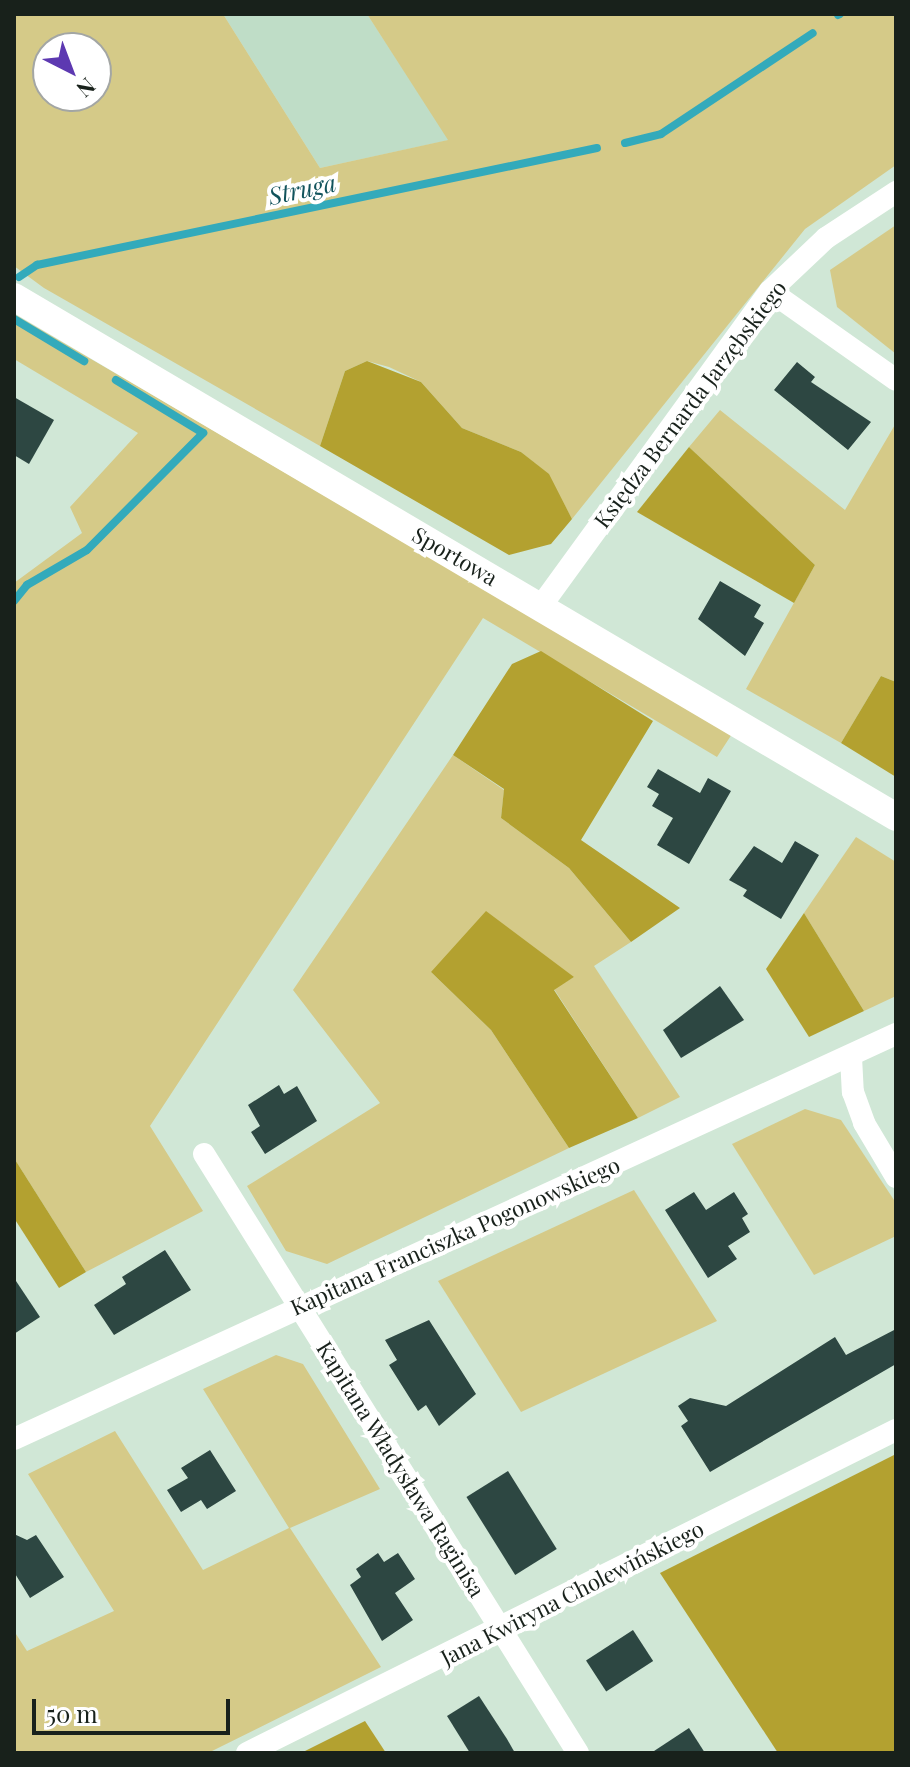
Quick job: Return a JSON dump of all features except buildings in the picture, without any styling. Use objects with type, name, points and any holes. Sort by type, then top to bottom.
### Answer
[{"type":"street","name":"Księdza Bernarda Jarzębskiego","points":[[541,606],[770,291],[826,238],[896,192]]},
{"type":"street","points":[[770,291],[896,380]]},
{"type":"street","name":"Sportowa","points":[[14,297],[896,817]]},
{"type":"street","name":"Kapitana Franciszka Pogonowskiego","points":[[14,1439],[896,1034]]},
{"type":"street","points":[[851,1057],[853,1092],[864,1123],[896,1177]]},
{"type":"street","name":"Kapitana Władysława Raginisa","points":[[204,1154],[578,1753]]},
{"type":"street","name":"Jana Kwiryna Cholewińskiego","points":[[247,1753],[896,1430]]},
{"type":"shaded area","points":[[14,14],[223,14],[320,168],[448,140],[367,14],[896,14],[896,165],[805,229],[572,519],[548,474],[521,452],[462,428],[421,382],[389,367],[367,361],[345,371],[320,446],[44,288],[14,266]]},
{"type":"shaded area","points":[[223,14],[367,14],[449,140],[320,168]]},
{"type":"shaded area","points":[[896,225],[896,354],[837,307],[830,270]]},
{"type":"shaded area","points":[[14,314],[732,734],[717,757],[483,618],[150,1126],[203,1211],[86,1272],[14,1158],[14,583],[82,533],[70,507],[138,433],[14,359]]},
{"type":"shaded area","points":[[367,361],[421,382],[462,428],[521,452],[549,474],[572,519],[551,544],[509,555],[320,446],[345,371]]},
{"type":"shaded area","points":[[720,410],[845,510],[896,423],[896,682],[881,676],[841,743],[746,689],[815,565],[689,447]]},
{"type":"shaded area","points":[[689,447],[815,565],[794,603],[637,512]]},
{"type":"shaded area","points":[[541,651],[653,721],[581,840],[680,908],[631,942],[569,868],[501,818],[504,789],[453,755],[512,664]]},
{"type":"shaded area","points":[[881,676],[896,682],[896,777],[841,743]]},
{"type":"shaded area","points":[[453,755],[504,790],[501,818],[569,868],[631,942],[594,966],[680,1097],[638,1118],[554,989],[574,977],[431,972],[491,1030],[569,1148],[327,1264],[286,1251],[247,1186],[380,1103],[293,990]]},
{"type":"shaded area","points":[[856,837],[896,862],[896,996],[864,1011],[804,913]]},
{"type":"shaded area","points":[[486,911],[574,977],[554,990],[638,1118],[569,1148],[491,1030],[431,972]]},
{"type":"shaded area","points":[[804,913],[864,1011],[809,1037],[766,969]]},
{"type":"shaded area","points":[[805,1109],[841,1120],[896,1203],[896,1236],[814,1275],[732,1144]]},
{"type":"shaded area","points":[[14,1158],[86,1272],[59,1288],[14,1218]]},
{"type":"shaded area","points":[[634,1190],[717,1321],[521,1412],[438,1281]]},
{"type":"shaded area","points":[[276,1355],[303,1364],[380,1489],[290,1528],[381,1667],[208,1753],[14,1753],[14,1631],[27,1651],[114,1611],[28,1474],[115,1431],[203,1570],[289,1528],[203,1389]]},
{"type":"shaded area","points":[[896,1454],[896,1753],[778,1753],[660,1573]]},
{"type":"shaded area","points":[[365,1721],[386,1753],[301,1753]]},
{"type":"waterway","name":"Struga","points":[[625,143],[661,134],[813,33]]},
{"type":"waterway","name":"Struga","points":[[19,277],[37,265],[597,148]]},
{"type":"waterway","points":[[14,319],[84,361]]},
{"type":"waterway","points":[[14,601],[27,585],[87,550],[203,433],[116,380]]}]
